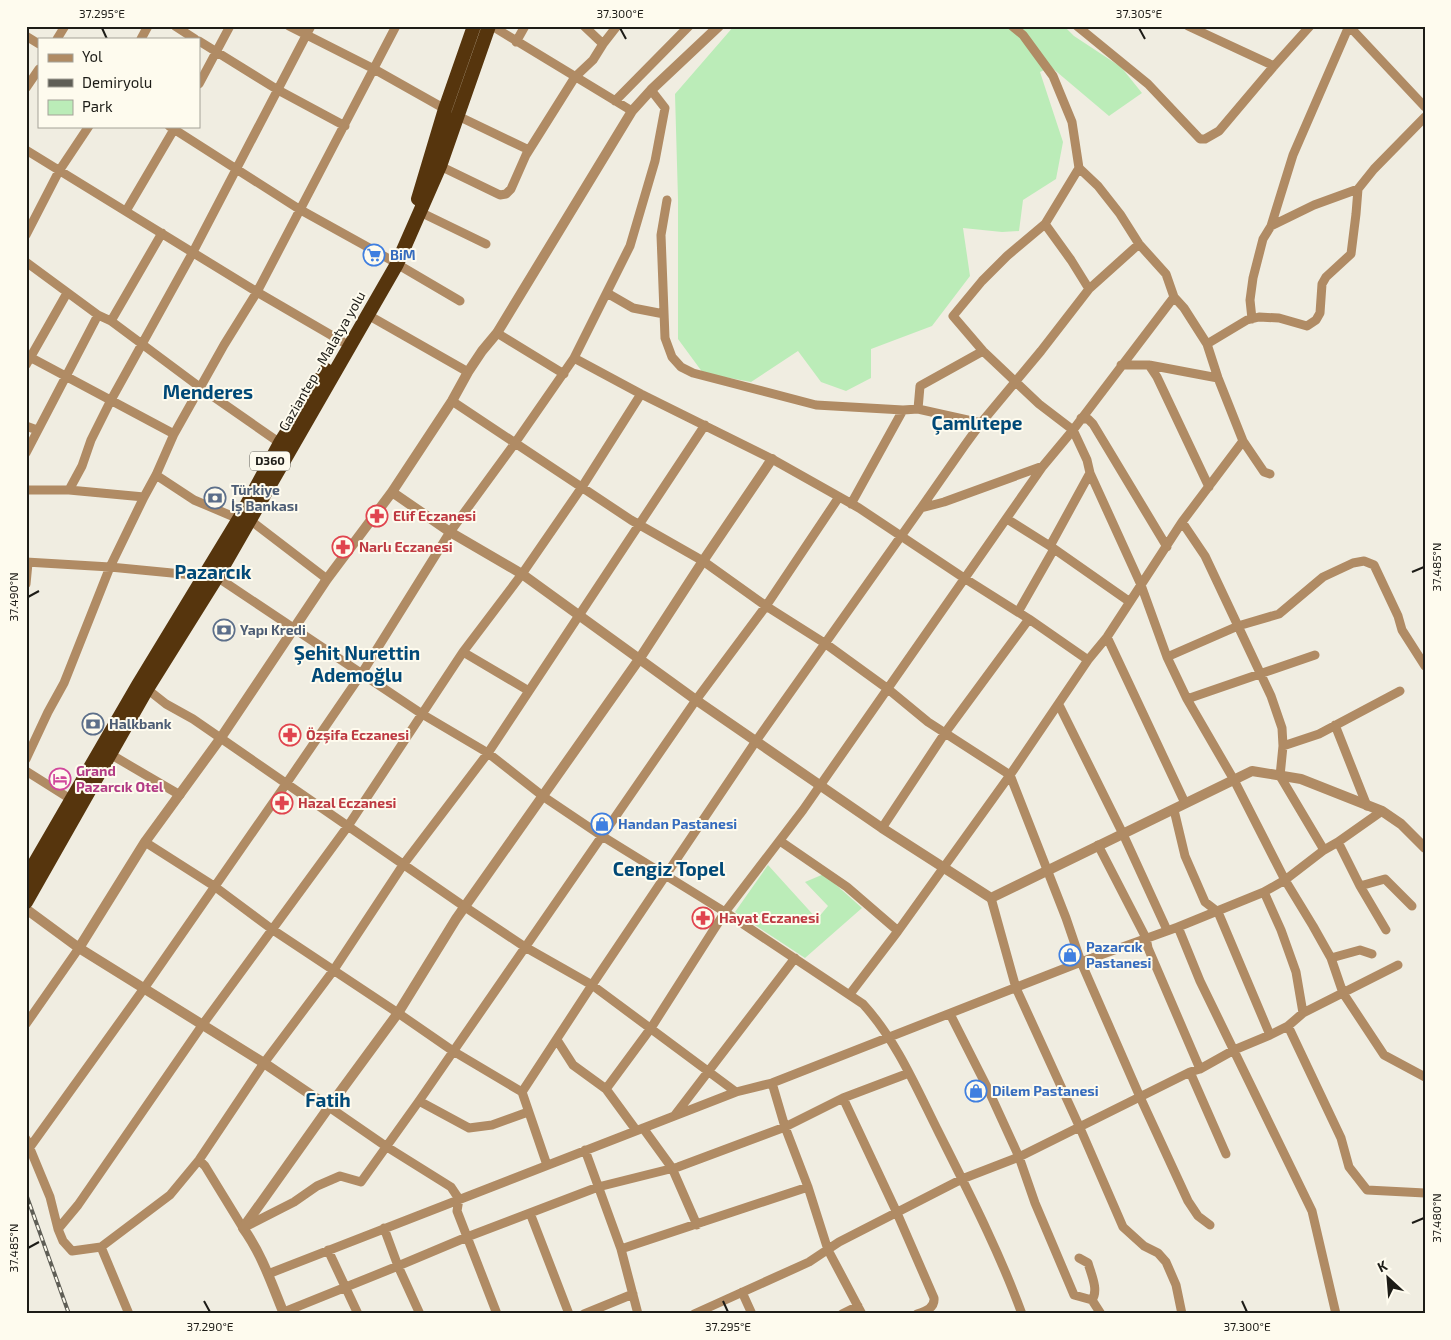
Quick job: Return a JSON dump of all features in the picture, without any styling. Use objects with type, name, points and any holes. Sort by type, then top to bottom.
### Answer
[{"type":"highway","name":"Gaziantep - Malatya yolu","points":[[26,902],[147,689],[217,577],[280,443],[394,262],[418,198],[445,109],[474,26]]},
{"type":"highway","name":"Gaziantep - Malatya yolu","points":[[26,878],[203,576],[244,520],[368,315],[420,212],[440,166],[490,26]]},
{"type":"street","points":[[58,38],[65,26]]},
{"type":"street","points":[[142,38],[148,26]]},
{"type":"street","points":[[174,26],[193,38]]},
{"type":"street","points":[[200,82],[230,26]]},
{"type":"street","points":[[290,26],[374,69],[445,109]]},
{"type":"street","points":[[69,490],[82,466],[90,440],[193,252],[312,26]]},
{"type":"street","points":[[26,759],[64,683],[110,567],[156,475],[174,434],[224,345],[257,292],[396,26]]},
{"type":"street","points":[[490,26],[632,111]]},
{"type":"street","points":[[516,42],[525,26]]},
{"type":"street","points":[[584,26],[603,44]]},
{"type":"street","points":[[440,166],[500,196],[506,194],[511,189],[530,150],[575,77],[593,60],[617,26]]},
{"type":"street","points":[[615,101],[689,26]]},
{"type":"street","points":[[1012,26],[1023,35],[1053,76],[1072,122],[1079,168],[1098,186],[1120,214],[1139,244],[1166,274],[1174,297],[1184,308],[1207,344],[1218,378],[1243,441],[1264,472],[1270,474]]},
{"type":"street","points":[[1077,26],[1148,84],[1200,139],[1205,140],[1219,131],[1310,26]]},
{"type":"street","points":[[1188,26],[1274,66]]},
{"type":"street","points":[[1252,319],[1250,300],[1253,278],[1264,239],[1271,226],[1293,155],[1349,26],[1425,107]]},
{"type":"street","points":[[26,1024],[79,948],[145,842],[220,740],[327,579],[392,492],[452,401],[468,372],[482,351],[497,334],[632,111],[717,27]]},
{"type":"street","points":[[26,36],[38,43]]},
{"type":"street","points":[[200,42],[278,90],[345,126]]},
{"type":"street","points":[[26,88],[38,70]]},
{"type":"street","points":[[652,90],[664,108],[655,161],[630,246],[574,358],[515,444],[450,532],[362,673],[145,987],[28,1143],[50,1197],[58,1229],[63,1241],[72,1251],[101,1247],[170,1195],[198,1160],[264,1063],[333,970],[403,866],[488,753],[705,425]]},
{"type":"street","points":[[458,116],[530,150]]},
{"type":"street","points":[[1271,226],[1314,205],[1358,189],[1374,169],[1425,117]]},
{"type":"street","points":[[26,235],[59,171],[87,128]]},
{"type":"street","points":[[126,211],[172,128]]},
{"type":"street","points":[[175,128],[299,209],[460,300]]},
{"type":"street","points":[[26,150],[257,292],[343,342]]},
{"type":"street","points":[[1079,168],[1045,224],[994,268],[953,316],[983,351],[1039,404],[1073,430],[1087,460],[1090,473],[1141,585],[1167,656],[1187,699],[1234,780],[1285,880],[1331,958],[1343,993],[1384,1055],[1425,1076]]},
{"type":"street","points":[[1207,344],[1252,319],[1279,318],[1307,326],[1316,320],[1320,313],[1322,284],[1326,277],[1351,254],[1358,189]]},
{"type":"street","points":[[667,200],[661,235],[665,338],[672,357],[681,367],[694,373],[816,405],[903,410],[918,409],[981,423]]},
{"type":"street","points":[[420,212],[486,244]]},
{"type":"street","points":[[1045,224],[1089,289]]},
{"type":"street","points":[[111,321],[162,233]]},
{"type":"street","points":[[522,1092],[756,742],[981,423],[1016,382],[1089,289],[1139,244]]},
{"type":"street","points":[[26,262],[98,315],[111,321],[200,388],[280,443]]},
{"type":"street","points":[[67,292],[28,359],[174,434]]},
{"type":"street","points":[[607,293],[633,308],[664,314]]},
{"type":"street","points":[[606,1088],[651,1028],[725,912],[780,841],[820,785],[1043,466],[1073,430],[1174,297]]},
{"type":"street","points":[[26,453],[98,315]]},
{"type":"street","points":[[368,315],[468,372]]},
{"type":"street","points":[[497,334],[564,374]]},
{"type":"street","points":[[918,409],[920,386],[983,351]]},
{"type":"street","points":[[574,358],[641,394],[772,459],[851,504],[1029,619],[1088,660]]},
{"type":"street","points":[[1121,365],[1149,365],[1218,378]]},
{"type":"street","points":[[1149,365],[1210,487]]},
{"type":"street","points":[[58,1229],[78,1206],[203,1024],[348,826],[463,652],[522,574],[582,487],[641,394]]},
{"type":"street","points":[[452,401],[639,524],[703,561],[766,606],[826,644],[888,689],[928,722],[1010,775],[1081,962],[1140,1098],[1188,1202],[1198,1216],[1210,1225]]},
{"type":"street","points":[[851,504],[903,410]]},
{"type":"street","points":[[1082,418],[1088,419],[1093,424],[1166,547]]},
{"type":"street","points":[[26,426],[37,430]]},
{"type":"street","points":[[850,994],[898,931],[1010,775],[1088,660],[1107,637],[1182,522],[1243,441]]},
{"type":"street","points":[[243,1228],[398,1013],[465,908],[640,658],[772,459]]},
{"type":"street","points":[[922,508],[944,502],[1043,466]]},
{"type":"street","points":[[1018,612],[1090,473]]},
{"type":"street","points":[[156,475],[194,500],[244,520],[327,579]]},
{"type":"street","points":[[26,490],[69,490],[144,498]]},
{"type":"street","points":[[392,492],[450,532],[522,574],[756,742],[882,828],[991,898],[1016,988],[1080,1128],[1122,1228],[1144,1246],[1158,1253],[1166,1262],[1176,1285],[1182,1314]]},
{"type":"street","points":[[243,1228],[294,1202],[317,1186],[340,1176],[361,1182],[420,1101],[696,700],[766,606],[839,497]]},
{"type":"street","points":[[1007,519],[1130,602]]},
{"type":"street","points":[[1182,522],[1205,556],[1272,696],[1282,728],[1283,746],[1280,776],[1324,850]]},
{"type":"street","points":[[1167,656],[1238,626],[1279,614],[1323,577],[1353,563],[1364,561],[1374,565],[1398,616],[1402,630],[1425,666]]},
{"type":"street","points":[[26,584],[27,563],[110,567],[203,576]]},
{"type":"street","points":[[217,577],[422,714],[488,753],[544,797],[602,836],[666,874],[863,1004],[874,1016],[909,1073],[1008,1275],[1022,1314]]},
{"type":"street","points":[[882,828],[945,733],[1029,619]]},
{"type":"street","points":[[1107,637],[1185,803]]},
{"type":"street","points":[[463,652],[529,691]]},
{"type":"street","points":[[1187,699],[1315,655]]},
{"type":"street","points":[[147,689],[166,704],[193,719],[220,740],[465,908],[525,947],[592,985],[736,1092]]},
{"type":"street","points":[[1283,746],[1319,734],[1400,692]]},
{"type":"street","points":[[1059,705],[1167,930]]},
{"type":"street","points":[[1335,725],[1367,806]]},
{"type":"street","points":[[110,754],[180,795]]},
{"type":"street","points":[[26,771],[72,800]]},
{"type":"street","points":[[991,898],[1252,771],[1301,779],[1382,811],[1401,824],[1425,848]]},
{"type":"street","points":[[1174,810],[1185,856],[1201,894],[1205,902],[1218,912],[1270,1035]]},
{"type":"street","points":[[268,1274],[459,1198],[736,1092],[772,1083],[1081,962],[1218,912],[1264,892],[1285,880],[1324,850],[1382,811]]},
{"type":"street","points":[[780,841],[847,887],[898,931]]},
{"type":"street","points":[[145,842],[214,886],[272,930],[453,1051],[522,1092],[546,1165]]},
{"type":"street","points":[[1338,842],[1360,886],[1386,930]]},
{"type":"street","points":[[1098,845],[1146,938],[1148,948],[1200,1069]]},
{"type":"street","points":[[1360,886],[1385,879],[1412,906]]},
{"type":"street","points":[[1264,892],[1281,930],[1296,972],[1302,1013]]},
{"type":"street","points":[[26,909],[79,948],[145,987],[264,1063],[387,1147],[451,1187],[459,1198],[457,1211],[497,1314]]},
{"type":"street","points":[[1178,927],[1200,981],[1312,1211],[1336,1314]]},
{"type":"street","points":[[1331,958],[1360,950],[1372,954]]},
{"type":"street","points":[[674,1116],[795,958]]},
{"type":"street","points":[[694,1314],[809,1262],[897,1212],[962,1179],[1019,1157],[1190,1072],[1200,1069],[1234,1050],[1270,1035],[1288,1026],[1302,1013],[1398,965]]},
{"type":"street","points":[[950,1014],[987,1087],[1019,1157],[1035,1203],[1074,1295],[1092,1300],[1101,1314]]},
{"type":"street","points":[[1288,1026],[1341,1138],[1349,1167],[1367,1190],[1425,1193]]},
{"type":"street","points":[[557,1040],[573,1065],[606,1088],[672,1168],[697,1225]]},
{"type":"street","points":[[1190,1072],[1226,1154]]},
{"type":"street","points":[[198,1160],[205,1166],[251,1239],[284,1313],[467,1236],[598,1187],[672,1168],[785,1127],[843,1098],[909,1073]]},
{"type":"street","points":[[772,1083],[785,1127],[808,1187],[828,1250],[860,1310],[842,1314]]},
{"type":"street","points":[[843,1098],[897,1212],[934,1298],[930,1309],[917,1314]]},
{"type":"street","points":[[420,1101],[469,1128],[492,1125],[528,1112]]},
{"type":"street","points":[[585,1150],[621,1249],[638,1314]]},
{"type":"street","points":[[621,1249],[808,1187]]},
{"type":"street","points":[[530,1213],[569,1314]]},
{"type":"street","points":[[384,1228],[398,1266],[420,1314]]},
{"type":"street","points":[[101,1247],[128,1314]]},
{"type":"street","points":[[328,1250],[358,1314]]},
{"type":"street","points":[[1079,1258],[1088,1263],[1095,1289],[1095,1295],[1092,1300]]},
{"type":"street","points":[[742,1292],[752,1314]]},
{"type":"street","points":[[584,1314],[633,1294]]},
{"type":"green space","points":[[734,26],[1064,26],[1074,36],[1121,67],[1142,93],[1109,116],[1051,67],[1040,72],[1063,142],[1056,179],[1023,200],[1019,231],[1002,232],[963,228],[970,276],[932,326],[871,349],[871,378],[846,391],[821,382],[798,351],[751,382],[703,373],[678,339],[678,199],[675,94]]},
{"type":"green space","points":[[768,865],[817,919],[828,906],[805,882],[824,874],[862,908],[805,958],[735,912]]},
{"type":"railway","points":[[26,1194],[69,1314]]},
{"type":"place","name":"BiM","points":[[374,255]]},
{"type":"place","name":"Türkiye İş Bankası","points":[[215,498]]},
{"type":"place","name":"Elif Eczanesi","points":[[377,516]]},
{"type":"place","name":"Narlı Eczanesi","points":[[343,547]]},
{"type":"place","name":"Yapı Kredi","points":[[224,630]]},
{"type":"place","name":"Halkbank","points":[[93,724]]},
{"type":"place","name":"Özşifa Eczanesi","points":[[290,735]]},
{"type":"place","name":"Grand Pazarcık Otel","points":[[60,779]]},
{"type":"place","name":"Hazal Eczanesi","points":[[282,803]]},
{"type":"place","name":"Handan Pastanesi","points":[[602,824]]},
{"type":"place","name":"Hayat Eczanesi","points":[[703,918]]},
{"type":"place","name":"Pazarcık Pastanesi","points":[[1070,955]]},
{"type":"place","name":"Dilem Pastanesi","points":[[976,1091]]},
{"type":"district","name":"Menderes","points":[[208,392]]},
{"type":"district","name":"Çamlıtepe","points":[[977,423]]},
{"type":"district","name":"Pazarcık","points":[[213,572]]},
{"type":"district","name":"Şehit Nurettin Ademoğlu","points":[[357,664]]},
{"type":"district","name":"Cengiz Topel","points":[[669,869]]},
{"type":"district","name":"Fatih","points":[[328,1100]]}]
